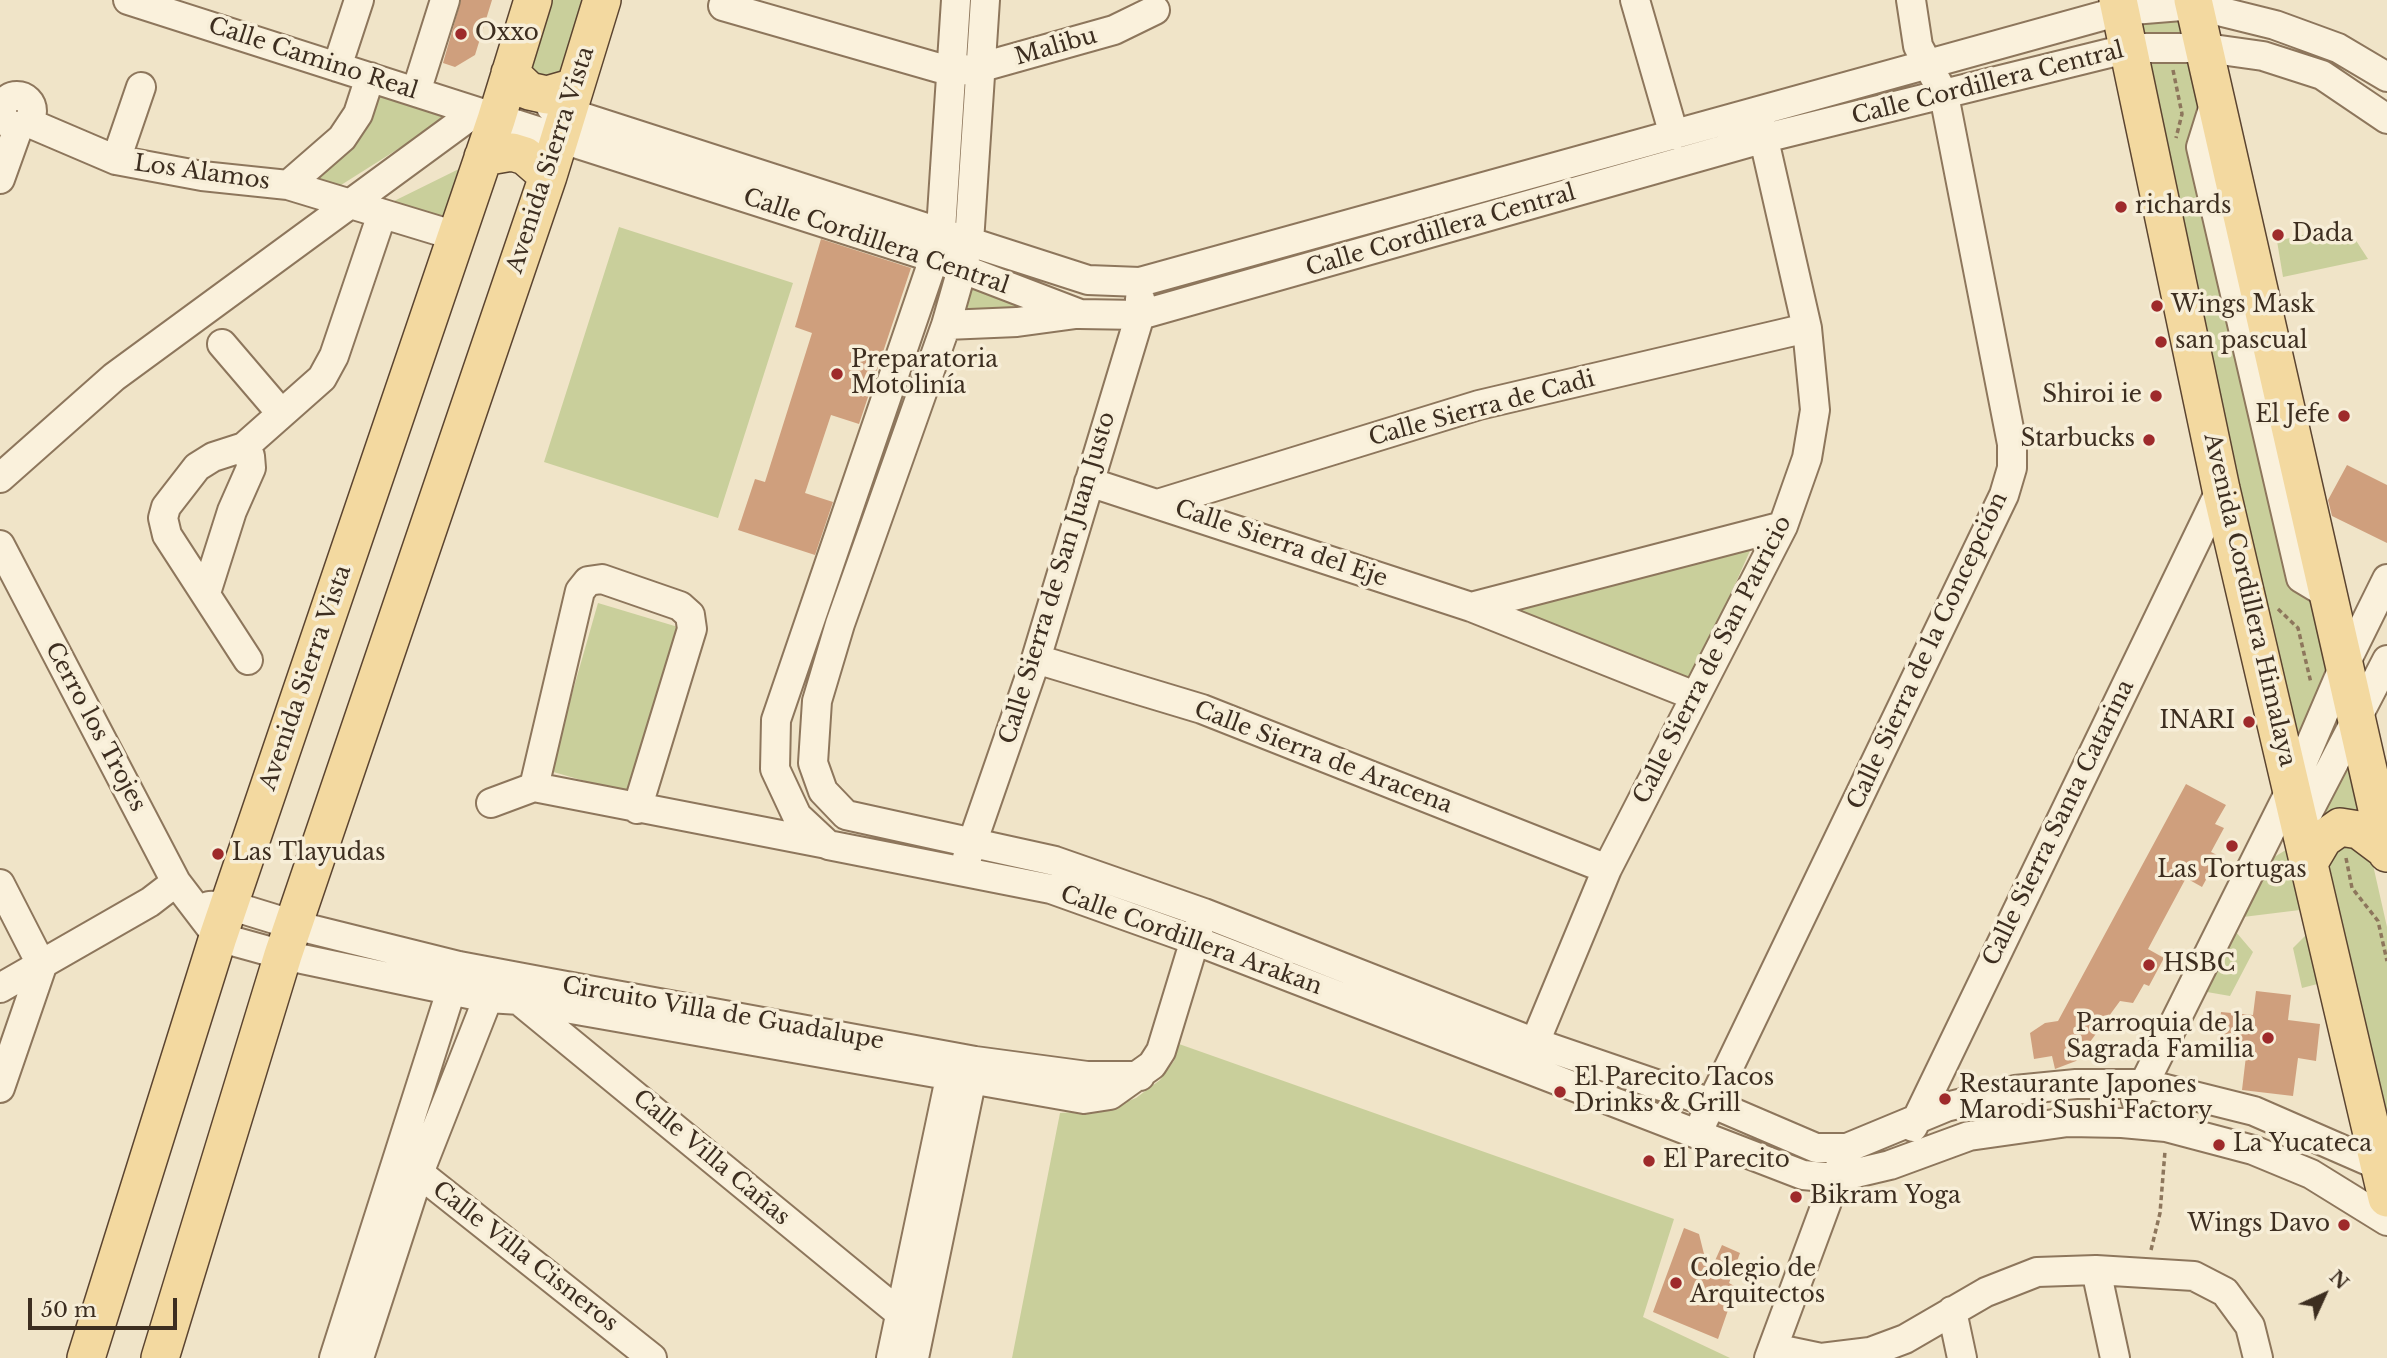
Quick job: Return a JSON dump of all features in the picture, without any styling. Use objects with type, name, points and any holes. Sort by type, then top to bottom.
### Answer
[{"type":"main road","name":"Avenida Sierra Vista","points":[[160,1358],[288,940],[548,176],[602,0]]},
{"type":"main road","name":"Avenida Sierra Vista","points":[[86,1358],[214,916],[456,236],[483,157],[496,100],[527,2]]},
{"type":"main road","points":[[2193,3],[2206,48],[2326,593],[2387,852]]},
{"type":"main road","name":"Avenida Cordillera Himalaya","points":[[2119,5],[2221,489],[2302,824],[2384,1182]]},
{"type":"main road","points":[[496,100],[529,91],[547,95],[567,112]]},
{"type":"main road","points":[[483,157],[512,152],[525,156],[548,176]]},
{"type":"main road","points":[[2310,861],[2323,839],[2340,827],[2359,830],[2387,852]]},
{"type":"street","name":"Calle Camino Real","points":[[128,0],[416,92],[496,100]]},
{"type":"street","points":[[337,67],[359,0]]},
{"type":"street","points":[[416,92],[445,0]]},
{"type":"street","points":[[956,0],[941,230],[934,258],[776,720],[775,769],[797,817],[828,845],[846,815],[823,791],[813,763],[817,701],[840,624],[946,324],[965,256],[982,67],[985,0]]},
{"type":"street","points":[[1635,0],[1674,135]]},
{"type":"street","name":"Calle Sierra de la Concepción","points":[[1696,1136],[2004,495],[2012,468],[2012,444],[1944,96],[1930,64],[1918,46],[1911,0]]},
{"type":"street","name":"Calle Cordillera Central","points":[[496,100],[567,112],[941,230],[965,256],[1080,314],[1140,315],[1583,191],[1930,64],[2119,5],[2193,3],[2275,25],[2338,48],[2387,77]]},
{"type":"street","points":[[723,6],[953,72]]},
{"type":"street","name":"Malibu","points":[[953,72],[982,67],[1114,30],[1155,10]]},
{"type":"street","name":"Calle Cordillera Central","points":[[567,112],[934,258],[965,256],[1088,280],[1140,282],[1674,135],[1761,125],[1944,96],[2130,48],[2206,48],[2263,55],[2322,75],[2387,119]]},
{"type":"street","name":"Los Alamos","points":[[0,178],[23,124],[116,160],[202,176],[288,185],[342,138],[358,114],[370,77]]},
{"type":"street","points":[[116,160],[141,87]]},
{"type":"street","points":[[0,478],[114,377],[496,100]]},
{"type":"street","name":"Calle Sierra de San Patricio","points":[[1529,1055],[1607,869],[1783,526],[1807,458],[1815,410],[1807,328],[1761,125]]},
{"type":"street","points":[[1576,162],[1583,191]]},
{"type":"street","points":[[288,185],[456,236]]},
{"type":"street","points":[[248,660],[167,534],[163,518],[166,507],[197,467],[213,457],[244,447],[322,377],[334,356],[382,214]]},
{"type":"street","name":"Calle Sierra de San Juan Justo","points":[[963,871],[1036,659],[1140,315],[1140,282]]},
{"type":"street","points":[[946,324],[1017,323],[1080,314]]},
{"type":"street","name":"Calle Sierra de Cadi","points":[[1161,503],[1479,405],[1807,328]]},
{"type":"street","points":[[222,344],[281,413]]},
{"type":"street","points":[[206,593],[232,511],[251,468],[250,457],[244,447]]},
{"type":"street","name":"Calle Sierra del Eje","points":[[1089,482],[1161,503],[1471,607],[1695,696]]},
{"type":"street","name":"Calle Sierra Santa Catarina","points":[[1903,1160],[1915,1122],[2221,489]]},
{"type":"street","points":[[1471,607],[1783,526]]},
{"type":"street","name":"Cerro los Trojes","points":[[0,545],[176,882],[214,916]]},
{"type":"street","points":[[491,803],[534,787],[580,591],[588,580],[602,579],[680,606],[690,615],[692,628],[637,809]]},
{"type":"street","points":[[2122,1123],[2146,1084],[2292,787],[2343,668],[2387,579]]},
{"type":"street","name":"Calle Sierra de Aracena","points":[[1036,659],[1202,709],[1607,869]]},
{"type":"street","points":[[2302,824],[2387,660]]},
{"type":"street","name":"Calle Cordillera Arakan","points":[[534,787],[1051,889],[1529,1055],[1711,1103],[1816,1148],[1847,1149],[1947,1107],[2015,1090],[2076,1084],[2146,1084],[2254,1111],[2384,1182]]},
{"type":"street","name":"Calle Cordillera Arakan","points":[[846,815],[1055,860],[1204,914],[1529,1055],[1696,1136],[1803,1175],[1835,1178],[1903,1160],[1969,1136],[2067,1122],[2122,1123],[2166,1128],[2253,1150],[2311,1174],[2387,1221]]},
{"type":"street","points":[[0,988],[150,902],[176,882]]},
{"type":"street","points":[[0,884],[42,966],[0,1088]]},
{"type":"street","name":"Circuito Villa de Guadalupe","points":[[214,916],[288,940],[456,979],[963,1068],[1084,1100],[1110,1095],[1152,1065],[1161,1051],[1204,914]]},
{"type":"street","points":[[350,1355],[410,1163],[456,979]]},
{"type":"street","points":[[410,1163],[490,985]]},
{"type":"street","name":"Calle Villa Cañas","points":[[522,989],[909,1322]]},
{"type":"street","points":[[891,1358],[909,1322],[963,1068]]},
{"type":"street","points":[[1847,1149],[1771,1353],[1821,1357],[1870,1352],[1905,1339],[1986,1292],[2037,1272],[2096,1270],[2194,1276],[2225,1292],[2250,1326],[2258,1358]]},
{"type":"street","name":"Calle Villa Cisneros","points":[[410,1163],[652,1358]]},
{"type":"street","points":[[2096,1270],[2115,1358]]},
{"type":"street","points":[[1952,1311],[1962,1358]]},
{"type":"street","points":[[909,1322],[914,1358]]},
{"type":"path","points":[[2145,1273],[2160,1213],[2166,1128]]},
{"type":"green space","points":[[549,0],[588,0],[562,84],[523,83]]},
{"type":"green space","points":[[2132,0],[2178,0],[2387,927],[2387,1143]]},
{"type":"green space","points":[[377,93],[446,111],[436,125],[330,192],[310,177]]},
{"type":"green space","points":[[467,165],[444,225],[388,204]]},
{"type":"green space","points":[[2346,225],[2368,259],[2283,277],[2277,241]]},
{"type":"green space","points":[[619,227],[793,283],[718,518],[544,462]]},
{"type":"green space","points":[[962,269],[1080,314],[946,325]]},
{"type":"green space","points":[[1753,544],[1693,679],[1515,610]]},
{"type":"green space","points":[[598,603],[678,627],[630,794],[550,771]]},
{"type":"green space","points":[[2289,848],[2308,909],[2243,917],[2271,859]]},
{"type":"green space","points":[[2313,928],[2325,982],[2302,988],[2293,948]]},
{"type":"green space","points":[[2236,932],[2253,952],[2230,996],[2207,992]]},
{"type":"green space","points":[[1179,1044],[1674,1219],[1643,1317],[1730,1358],[1012,1358],[1060,1113],[1106,1110],[1136,1098],[1160,1080],[1174,1061]]},
{"type":"building","name":"Oxxo","points":[[461,0],[492,0],[475,55],[455,67],[443,63]]},
{"type":"building","name":"Preparatoria Motolinía","points":[[821,239],[911,268],[859,424],[831,415],[805,493],[833,502],[815,555],[738,530],[755,479],[765,482],[812,333],[795,327]]},
{"type":"building","points":[[2347,465],[2387,485],[2387,543],[2332,516],[2328,500]]},
{"type":"building","points":[[2186,784],[2226,805],[2215,824],[2224,828],[2211,852],[2219,856],[2202,887],[2186,878],[2148,949],[2164,958],[2149,986],[2144,984],[2133,1003],[2120,1001],[2076,1061],[2055,1069],[2052,1056],[2034,1059],[2030,1033],[2045,1023],[2058,1021]]},
{"type":"building","name":"Parroquia de la Sagrada Familia","points":[[2256,991],[2291,995],[2288,1020],[2320,1024],[2316,1061],[2298,1058],[2293,1096],[2242,1090],[2246,1056],[2217,1053],[2221,1012],[2253,1015]]},
{"type":"building","name":"Colegio de Arquitectos","points":[[1684,1228],[1699,1234],[1709,1274],[1722,1245],[1740,1253],[1729,1283],[1736,1287],[1718,1339],[1653,1312]]},
{"type":"place","name":"Oxxo","points":[[461,34]]},
{"type":"place","name":"richards","points":[[2121,207]]},
{"type":"place","name":"Dada","points":[[2278,235]]},
{"type":"place","name":"Wings Mask","points":[[2157,306]]},
{"type":"place","name":"san pascual","points":[[2161,342]]},
{"type":"place","name":"Preparatoria Motolinía","points":[[837,374]]},
{"type":"place","name":"Shiroi ie","points":[[2156,396]]},
{"type":"place","name":"El Jefe","points":[[2344,416]]},
{"type":"place","name":"Starbucks","points":[[2149,440]]},
{"type":"place","name":"INARI","points":[[2249,722]]},
{"type":"place","name":"Las Tortugas","points":[[2232,846]]},
{"type":"place","name":"Las Tlayudas","points":[[218,854]]},
{"type":"place","name":"HSBC","points":[[2149,965]]},
{"type":"place","name":"Parroquia de la Sagrada Familia","points":[[2268,1038]]},
{"type":"place","name":"El Parecito Tacos Drinks & Grill","points":[[1560,1092]]},
{"type":"place","name":"Restaurante Japones Marodi Sushi Factory","points":[[1945,1099]]},
{"type":"place","name":"La Yucateca","points":[[2219,1145]]},
{"type":"place","name":"El Parecito","points":[[1649,1161]]},
{"type":"place","name":"Bikram Yoga","points":[[1796,1197]]},
{"type":"place","name":"Wings Davo","points":[[2344,1225]]},
{"type":"place","name":"Colegio de Arquitectos","points":[[1676,1283]]}]
